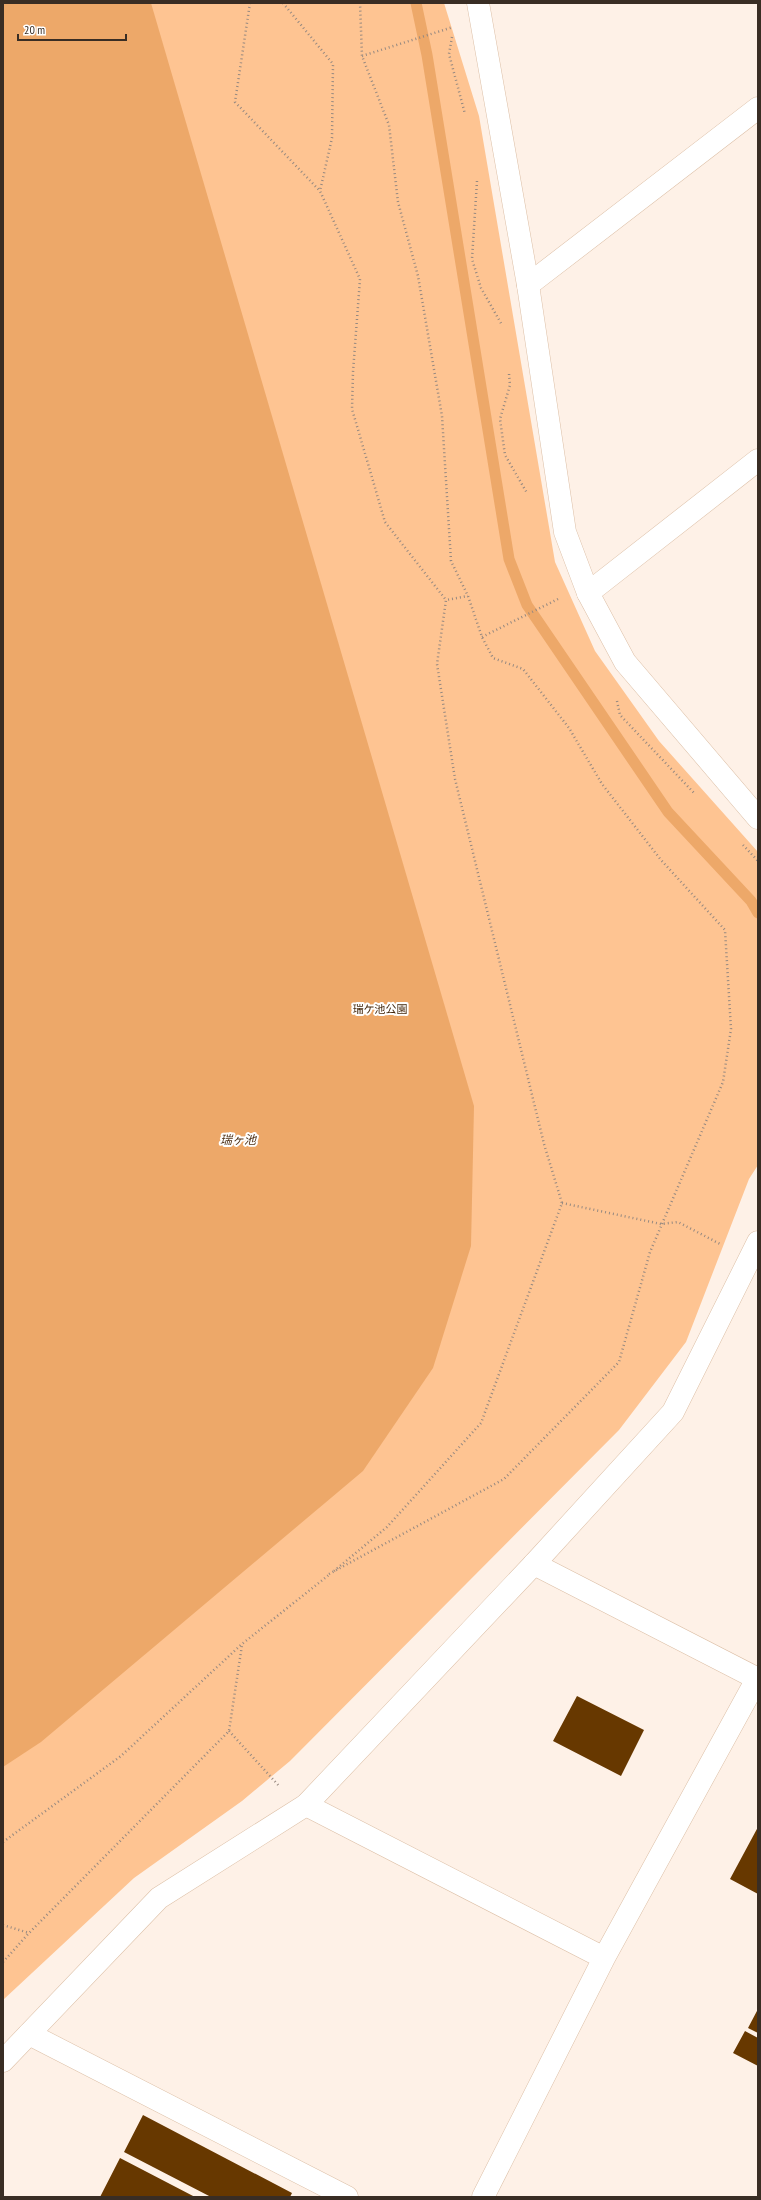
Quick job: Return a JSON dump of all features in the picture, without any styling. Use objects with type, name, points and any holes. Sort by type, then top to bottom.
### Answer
[{"type":"street","points":[[478,3],[528,285],[565,532],[587,589],[625,662],[758,818]]},
{"type":"street","points":[[528,285],[758,108]]},
{"type":"street","points":[[587,589],[758,460]]},
{"type":"street","points":[[3,2061],[159,1898],[306,1805],[534,1564],[672,1412],[754,1251]]},
{"type":"street","points":[[483,2197],[604,1958],[758,1678],[534,1564]]},
{"type":"street","points":[[306,1805],[604,1958]]},
{"type":"street","points":[[29,2034],[347,2197]]},
{"type":"path","points":[[3,1842],[121,1756],[242,1644],[387,1527],[481,1423],[562,1203],[544,1144],[455,779],[437,664],[446,600],[385,522],[352,409],[353,372],[360,279],[320,191],[235,102],[250,3]]},
{"type":"path","points":[[283,3],[333,64],[332,138],[320,191]]},
{"type":"path","points":[[329,1574],[504,1479],[619,1362],[650,1252],[723,1082],[731,1029],[725,930],[661,860],[602,784],[569,728],[523,669],[493,658],[482,637],[468,596],[451,561],[442,416],[418,276],[398,202],[389,125],[362,56],[360,3]]},
{"type":"path","points":[[362,56],[460,24]]},
{"type":"path","points":[[482,637],[587,589]]},
{"type":"path","points":[[446,600],[468,596]]},
{"type":"path","points":[[562,1203],[661,1224],[678,1222],[754,1251]]},
{"type":"path","points":[[3,1962],[29,1933],[229,1731],[242,1644]]},
{"type":"path","points":[[229,1731],[291,1799],[306,1805]]},
{"type":"path","points":[[3,1925],[29,1933]]},
{"type":"green space","name":"瑞ケ池公園","points":[[3,3],[444,3],[479,116],[555,562],[595,651],[659,741],[758,852],[758,1165],[749,1179],[686,1342],[619,1430],[290,1761],[242,1801],[134,1878],[3,2000]]},
{"type":"water","name":"瑞ヶ池","points":[[3,3],[151,3],[474,1106],[471,1246],[433,1368],[363,1471],[41,1742],[3,1767]]},
{"type":"building","points":[[577,1696],[644,1730],[621,1776],[553,1741]]},
{"type":"building","points":[[758,1827],[758,1894],[730,1879]]},
{"type":"building","points":[[758,2009],[758,2033],[748,2028]]},
{"type":"building","points":[[745,2031],[758,2038],[758,2066],[733,2053]]},
{"type":"building","points":[[143,2115],[292,2193],[290,2197],[211,2197],[124,2152]]},
{"type":"building","points":[[120,2158],[195,2197],[100,2197]]},
{"type":"waterway","points":[[416,3],[427,55],[509,559],[527,605],[668,812],[751,901],[758,913]]}]
